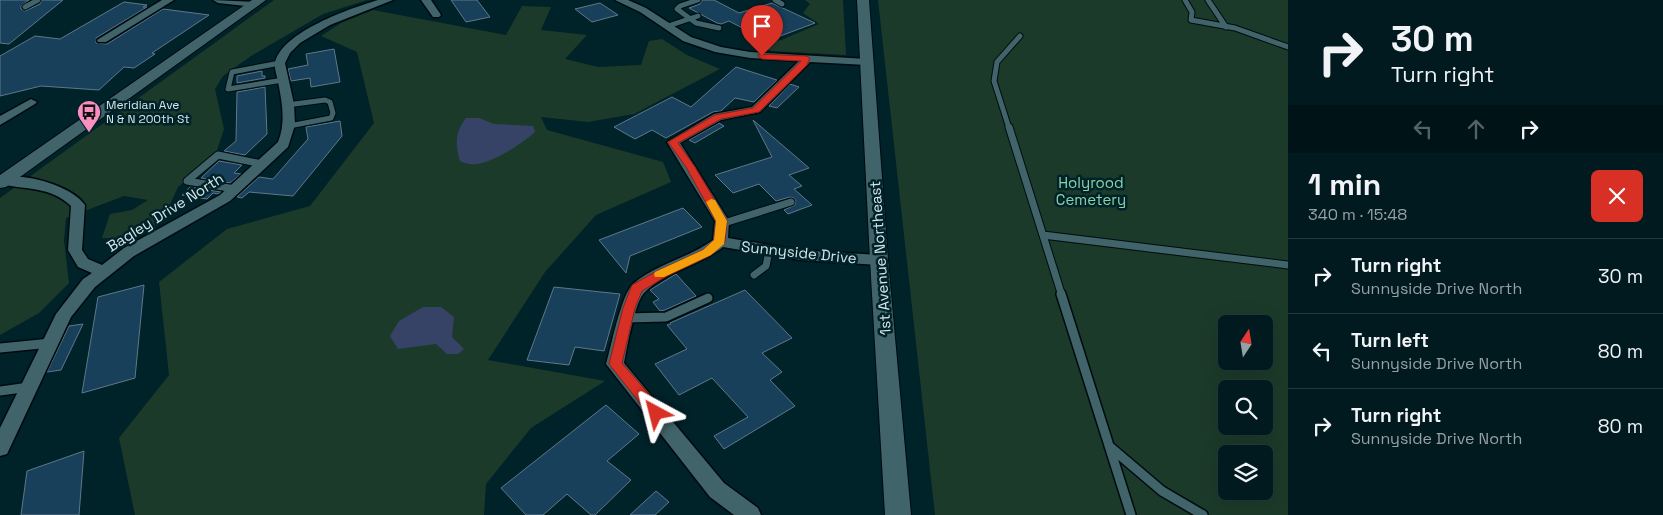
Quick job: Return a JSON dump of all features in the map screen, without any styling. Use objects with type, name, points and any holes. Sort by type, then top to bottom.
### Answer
[{"type":"street","points":[[102,40],[169,0]]},
{"type":"street","points":[[218,0],[257,2]]},
{"type":"street","points":[[280,63],[283,54],[312,31],[345,15],[388,0]]},
{"type":"street","points":[[426,0],[436,15]]},
{"type":"street","points":[[620,0],[644,10],[687,39],[719,50],[750,55],[867,62]]},
{"type":"street","name":"1st Avenue Northeast","points":[[863,0],[879,260],[898,515]]},
{"type":"street","points":[[1,181],[257,2]]},
{"type":"street","points":[[751,515],[717,490],[615,364],[626,318],[637,288],[707,252],[721,233],[722,221],[673,142],[718,117],[756,110],[804,63],[806,58]]},
{"type":"street","name":"Bagley Drive North","points":[[1,443],[64,314],[89,283],[128,252],[225,198],[284,144],[289,126],[280,63]]},
{"type":"street","points":[[0,121],[31,102]]},
{"type":"street","points":[[1,181],[58,189],[69,194],[78,205],[75,250],[83,263],[102,271]]},
{"type":"street","name":"Sunnyside Drive","points":[[721,233],[768,251],[879,260]]},
{"type":"lane","points":[[25,7],[38,0]]},
{"type":"lane","points":[[698,0],[677,9],[688,19],[710,27],[719,28]]},
{"type":"lane","points":[[775,0],[782,4]]},
{"type":"lane","points":[[1185,0],[1192,12],[1192,20],[1226,27],[1278,42],[1288,47]]},
{"type":"lane","points":[[1208,0],[1226,27]]},
{"type":"lane","points":[[668,26],[698,16]]},
{"type":"lane","points":[[1020,36],[997,62],[994,81],[1131,515]]},
{"type":"lane","points":[[280,63],[232,72],[228,89],[282,80]]},
{"type":"lane","points":[[287,105],[325,100],[330,102],[333,113],[331,118],[325,120],[289,126]]},
{"type":"lane","points":[[235,189],[187,181],[218,155],[262,164]]},
{"type":"lane","points":[[721,233],[790,202]]},
{"type":"lane","points":[[1043,235],[1288,265]]},
{"type":"lane","points":[[754,275],[766,266],[768,251]]},
{"type":"lane","points":[[626,318],[652,319],[666,317],[708,298]]},
{"type":"lane","points":[[0,348],[51,343]]},
{"type":"lane","points":[[0,390],[29,387]]},
{"type":"lane","points":[[1109,446],[1162,491],[1203,515]]},
{"type":"green space","points":[[274,0],[367,0],[323,14],[251,56],[223,76],[215,89],[224,129],[215,156],[178,187],[162,222],[131,238],[102,238],[110,214],[132,210],[148,200],[124,196],[66,218],[64,240],[69,283],[39,313],[0,335],[0,198]]},
{"type":"green space","points":[[805,0],[843,0],[846,55],[772,51],[762,48],[765,43],[781,40],[819,24],[803,13],[810,4]]},
{"type":"green space","name":"Holyrood Cemetery","points":[[878,0],[1288,0],[1288,515],[935,515]]},
{"type":"green space","points":[[522,6],[551,7],[541,30],[587,35],[565,59],[598,67],[641,65],[649,41],[662,39],[687,55],[720,69],[634,114],[588,122],[541,117],[547,130],[663,162],[671,182],[596,215],[545,272],[488,360],[605,381],[531,428],[486,484],[484,515],[135,515],[119,438],[169,375],[159,282],[227,229],[310,206],[374,123],[357,52],[321,36],[341,23],[373,10],[506,35]]},
{"type":"water","points":[[466,118],[479,118],[494,124],[533,126],[535,132],[523,142],[491,160],[483,163],[468,164],[460,161],[457,150],[458,134]]},
{"type":"water","points":[[423,307],[441,307],[454,317],[452,337],[464,349],[458,354],[447,354],[436,344],[398,349],[390,336],[399,321]]},
{"type":"building","points":[[0,0],[29,0],[21,6],[21,9],[25,11],[40,4],[42,0],[63,0],[9,44],[0,43]]},
{"type":"building","points":[[451,0],[477,0],[490,17],[466,22]]},
{"type":"building","points":[[702,0],[714,0],[739,13],[772,3],[815,23],[767,41],[729,21],[721,24],[717,23],[689,8],[700,4]]},
{"type":"building","points":[[124,2],[147,5],[143,7],[147,7],[96,38],[96,43],[107,44],[163,9],[209,15],[152,53],[155,54],[134,68],[124,67],[99,90],[41,86],[0,96],[0,56],[35,36],[60,39]]},
{"type":"building","points":[[600,3],[618,15],[592,22],[575,9]]},
{"type":"building","points":[[334,49],[340,82],[311,87],[310,78],[291,81],[288,69],[308,65],[306,54]]},
{"type":"building","points":[[736,67],[777,80],[754,102],[735,98],[721,111],[713,112],[666,138],[652,130],[635,139],[614,127],[672,97],[691,107]]},
{"type":"building","points":[[262,71],[262,76],[265,76],[265,78],[237,83],[237,76]]},
{"type":"building","points":[[790,84],[799,87],[777,108],[769,106]]},
{"type":"building","points":[[265,87],[267,134],[245,155],[224,151],[236,141],[237,92]]},
{"type":"building","points":[[753,120],[809,168],[789,175],[802,186],[794,189],[812,205],[788,214],[784,210],[795,205],[796,201],[794,198],[790,197],[776,201],[759,184],[733,193],[715,175],[772,157]]},
{"type":"building","points":[[340,121],[342,136],[293,196],[249,192],[242,198],[237,197],[259,177],[273,179],[308,139],[306,127]]},
{"type":"building","points":[[719,123],[724,126],[695,143],[689,140]]},
{"type":"building","points":[[219,161],[242,165],[234,173],[241,174],[230,183],[201,178]]},
{"type":"building","points":[[190,187],[221,192],[218,194],[213,193],[207,199],[182,195]]},
{"type":"building","points":[[683,208],[702,227],[630,256],[626,273],[599,240]]},
{"type":"building","points":[[676,274],[696,296],[660,311],[653,302],[659,299],[650,290]]},
{"type":"building","points":[[144,285],[135,378],[82,393],[98,297]]},
{"type":"building","points":[[554,287],[620,294],[604,351],[575,347],[569,365],[527,360]]},
{"type":"building","points":[[745,290],[792,338],[762,353],[782,372],[770,380],[795,406],[724,449],[714,436],[748,417],[712,378],[679,395],[655,364],[687,349],[667,325]]},
{"type":"building","points":[[83,324],[61,370],[47,372],[69,326]]},
{"type":"building","points":[[606,405],[639,434],[607,461],[631,480],[595,515],[591,515],[567,494],[543,515],[526,515],[501,488]]},
{"type":"building","points":[[84,451],[79,515],[21,515],[27,471]]},
{"type":"building","points":[[656,491],[669,502],[655,515],[630,515]]},
{"type":"slow traffic","points":[[660,274],[707,252],[720,242],[722,221],[711,202]]},
{"type":"place","name":"Meridian Ave N & N 200th St","points":[[89,133]]},
{"type":"route","points":[[656,413],[615,364],[629,308],[637,288],[707,252],[720,242],[722,221],[673,142],[718,117],[756,110],[804,63],[806,58],[762,56]]}]
